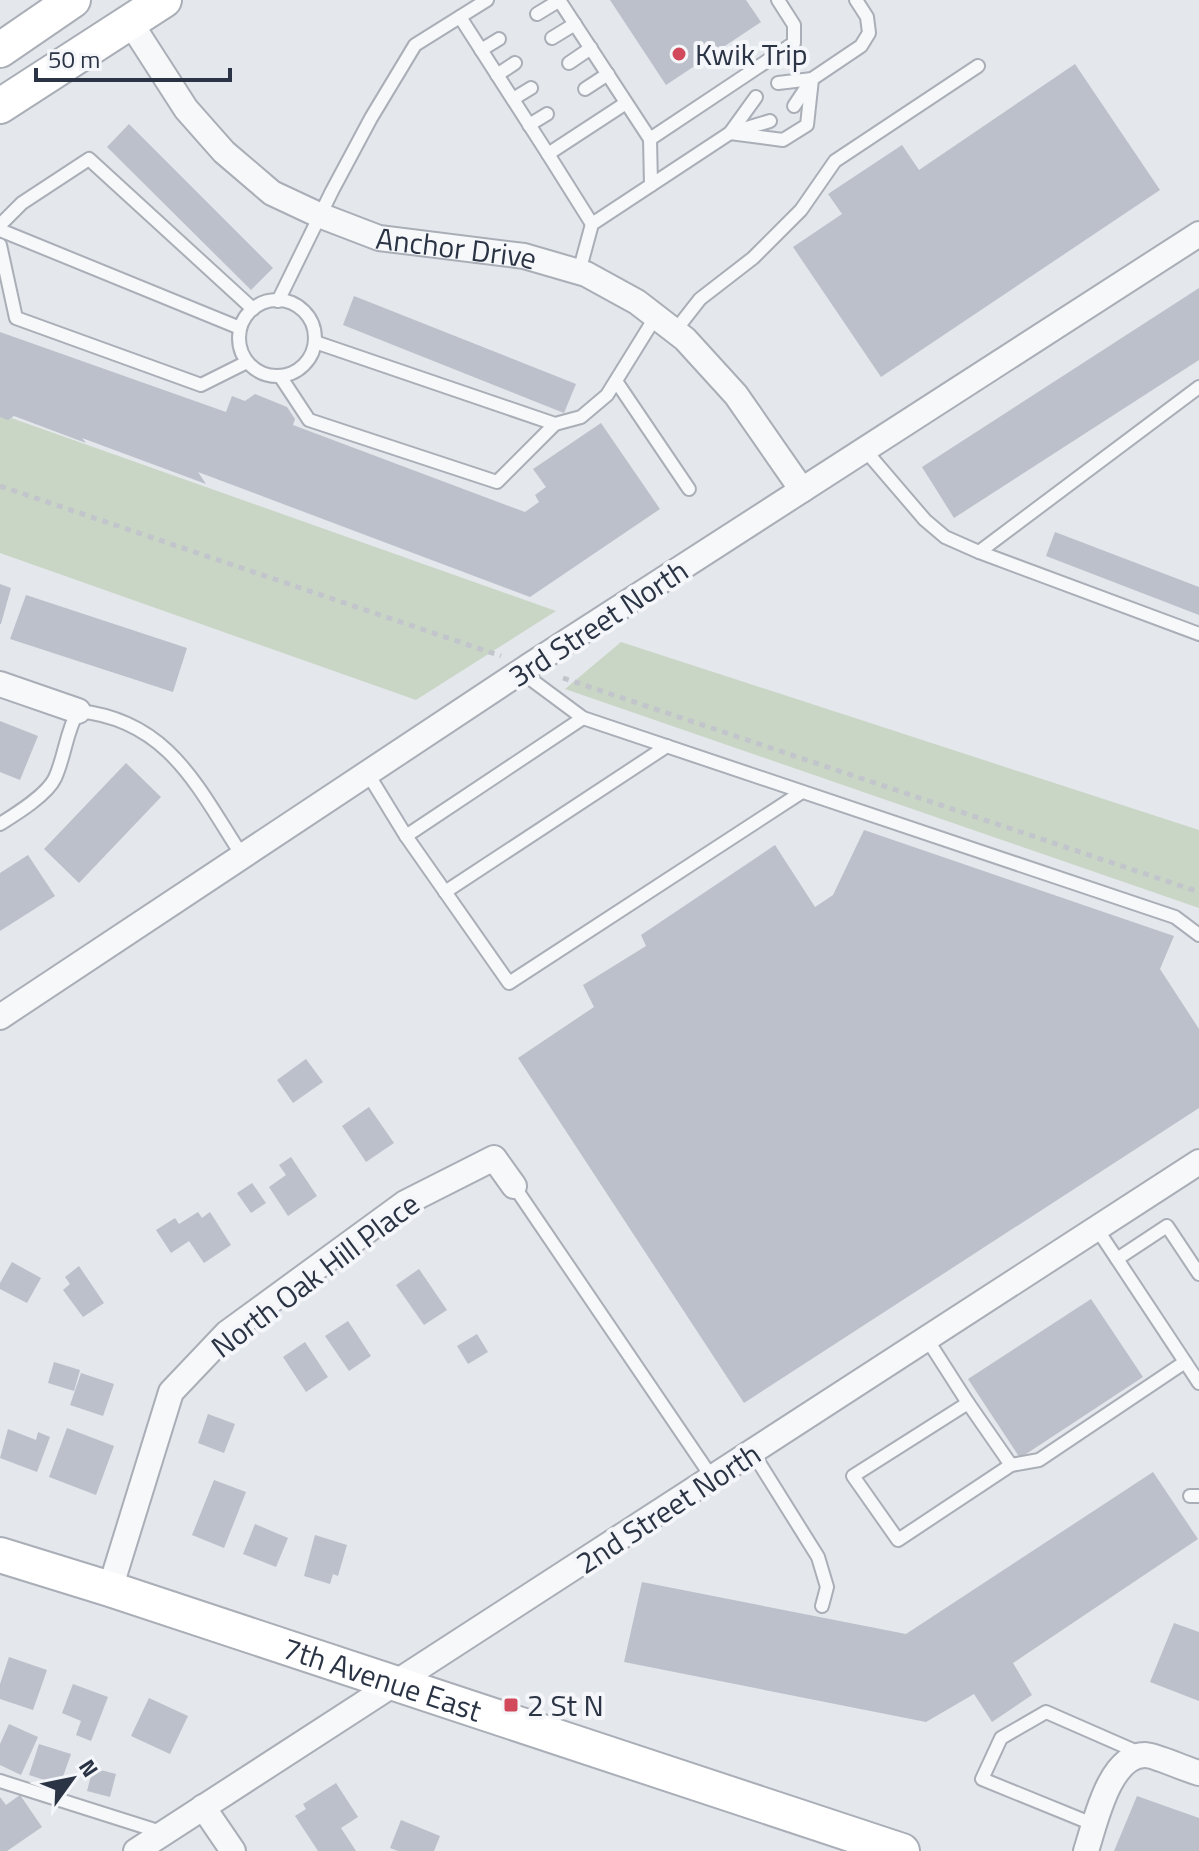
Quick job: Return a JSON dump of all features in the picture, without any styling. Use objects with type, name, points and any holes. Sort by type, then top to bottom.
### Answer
[{"type":"street","points":[[0,50],[73,0]]},
{"type":"street","points":[[0,106],[123,11],[164,0]]},
{"type":"street","name":"Anchor Drive","points":[[123,11],[186,109],[224,152],[272,193],[379,238],[524,256],[579,272],[637,302],[666,324],[736,395],[802,490]]},
{"type":"street","name":"3rd Street North","points":[[0,1017],[525,669],[1199,234]]},
{"type":"street","points":[[0,684],[78,711]]},
{"type":"street","name":"North Oak Hill Place","points":[[110,1589],[171,1392],[227,1333],[405,1203],[494,1158],[514,1186]]},
{"type":"street","name":"2nd Street North","points":[[136,1851],[1097,1229],[1197,1169]]},
{"type":"street","name":"7th Avenue East","points":[[0,1555],[902,1851]]},
{"type":"street","points":[[1086,1851],[1108,1785],[1123,1763],[1145,1755],[1199,1773]]},
{"type":"street","points":[[203,1807],[233,1851]]},
{"type":"lane","points":[[278,301],[319,215],[371,118],[415,45],[487,0]]},
{"type":"lane","points":[[537,14],[560,0],[650,139],[651,185]]},
{"type":"lane","points":[[650,139],[794,43],[794,25],[778,0]]},
{"type":"lane","points":[[794,106],[812,79],[861,46],[869,33],[867,17],[856,0]]},
{"type":"lane","points":[[460,17],[592,224]]},
{"type":"lane","points":[[552,38],[575,24]]},
{"type":"lane","points":[[481,50],[499,39]]},
{"type":"lane","points":[[569,63],[591,48]]},
{"type":"lane","points":[[497,75],[515,63]]},
{"type":"lane","points":[[280,376],[309,420],[497,482],[555,424],[581,417],[607,395],[666,324],[753,258],[801,210],[835,161],[978,66]]},
{"type":"lane","points":[[585,89],[608,74]]},
{"type":"lane","points":[[778,83],[812,79]]},
{"type":"lane","points":[[730,133],[783,140],[807,125],[812,79]]},
{"type":"lane","points":[[513,99],[531,88]]},
{"type":"lane","points":[[730,133],[756,97]]},
{"type":"lane","points":[[548,154],[626,103]]},
{"type":"lane","points":[[529,125],[547,114]]},
{"type":"lane","points":[[579,272],[592,224],[730,133],[770,121]]},
{"type":"lane","points":[[240,328],[0,228],[22,203],[89,159],[253,309]]},
{"type":"lane","points":[[0,245],[16,318],[201,385],[247,362]]},
{"type":"lane","points":[[278,301],[299,307],[308,317],[315,342],[304,365],[293,373],[280,376],[267,375],[247,362],[239,340],[240,328],[253,309],[264,302],[278,301]]},
{"type":"lane","points":[[315,342],[555,424]]},
{"type":"lane","points":[[616,381],[689,489]]},
{"type":"lane","points":[[979,552],[1199,387]]},
{"type":"lane","points":[[865,450],[925,520],[945,537],[1199,634]]},
{"type":"lane","points":[[525,669],[583,718],[1175,917],[1199,935]]},
{"type":"lane","points":[[0,824],[25,808],[54,781],[69,727],[78,711],[106,713],[153,736],[186,769],[243,857]]},
{"type":"lane","points":[[406,836],[583,718]]},
{"type":"lane","points":[[445,892],[667,746]]},
{"type":"lane","points":[[368,774],[406,836],[509,983],[802,792]]},
{"type":"lane","points":[[514,1186],[713,1479]]},
{"type":"lane","points":[[1117,1259],[1167,1226],[1199,1274]]},
{"type":"lane","points":[[1097,1229],[1199,1383]]},
{"type":"lane","points":[[927,1339],[1011,1465]]},
{"type":"lane","points":[[968,1403],[853,1476],[898,1540],[1011,1465],[1039,1460],[1185,1362]]},
{"type":"lane","points":[[753,1453],[818,1557],[827,1587],[822,1606]]},
{"type":"lane","points":[[1095,1825],[982,1779],[1001,1738],[1046,1712],[1145,1755]]},
{"type":"lane","points":[[0,1781],[164,1833]]},
{"type":"path","points":[[0,486],[525,669],[1199,892]]},
{"type":"green space","points":[[0,414],[556,611],[416,700],[0,553]]},
{"type":"green space","points":[[621,642],[1199,830],[1199,908],[565,689]]},
{"type":"building","name":"Kwik Trip","points":[[610,0],[746,0],[761,22],[666,85]]},
{"type":"building","points":[[1075,64],[1160,190],[881,377],[793,247],[842,214],[828,194],[902,145],[919,170]]},
{"type":"building","points":[[129,124],[273,268],[251,290],[107,147]]},
{"type":"building","points":[[1199,288],[1199,360],[954,518],[922,467]]},
{"type":"building","points":[[354,296],[576,384],[564,413],[343,325]]},
{"type":"building","points":[[0,332],[226,412],[232,396],[245,401],[255,394],[287,407],[295,419],[293,425],[525,512],[539,502],[535,495],[546,487],[533,469],[601,423],[660,509],[530,597],[198,472],[206,484],[82,438],[86,443],[14,416],[8,420],[0,417]]},
{"type":"building","points":[[1055,532],[1199,587],[1199,615],[1046,556]]},
{"type":"building","points":[[0,584],[11,588],[1,624],[0,624]]},
{"type":"building","points":[[26,595],[187,648],[173,692],[10,639]]},
{"type":"building","points":[[0,721],[38,736],[20,780],[0,772]]},
{"type":"building","points":[[126,763],[161,797],[79,883],[44,849]]},
{"type":"building","points":[[864,830],[1174,936],[1160,969],[1199,1029],[1199,1108],[744,1403],[518,1058],[594,1007],[583,985],[646,946],[641,935],[775,845],[815,907],[833,895]]},
{"type":"building","points":[[28,855],[55,896],[0,931],[0,873]]},
{"type":"building","points":[[306,1059],[323,1082],[293,1103],[277,1080]]},
{"type":"building","points":[[369,1107],[394,1143],[366,1162],[342,1126]]},
{"type":"building","points":[[291,1157],[317,1196],[288,1216],[269,1187],[286,1175],[279,1165]]},
{"type":"building","points":[[252,1183],[266,1203],[251,1213],[237,1193]]},
{"type":"building","points":[[198,1212],[202,1218],[210,1212],[231,1245],[204,1263],[189,1241],[171,1253],[156,1230],[175,1218],[179,1224]]},
{"type":"building","points":[[12,1262],[41,1278],[27,1303],[0,1289],[0,1283]]},
{"type":"building","points":[[79,1266],[104,1303],[83,1317],[63,1290],[70,1284],[65,1277]]},
{"type":"building","points":[[419,1269],[447,1310],[424,1325],[396,1285]]},
{"type":"building","points":[[1091,1299],[1143,1377],[1020,1458],[968,1379]]},
{"type":"building","points":[[348,1321],[371,1356],[349,1371],[325,1336]]},
{"type":"building","points":[[477,1334],[488,1352],[468,1364],[457,1346]]},
{"type":"building","points":[[305,1342],[328,1377],[306,1392],[283,1357]]},
{"type":"building","points":[[54,1362],[80,1370],[74,1391],[48,1383]]},
{"type":"building","points":[[81,1373],[114,1384],[103,1416],[70,1405]]},
{"type":"building","points":[[208,1414],[235,1424],[224,1453],[198,1443]]},
{"type":"building","points":[[67,1428],[114,1446],[96,1495],[49,1477]]},
{"type":"building","points":[[8,1429],[36,1440],[38,1432],[50,1437],[37,1472],[0,1458]]},
{"type":"building","points":[[1153,1472],[1198,1539],[1013,1663],[1032,1695],[992,1722],[974,1694],[926,1722],[624,1662],[642,1582],[906,1634]]},
{"type":"building","points":[[214,1480],[246,1492],[224,1548],[192,1535]]},
{"type":"building","points":[[255,1524],[288,1538],[276,1567],[243,1554]]},
{"type":"building","points":[[315,1535],[347,1545],[338,1576],[333,1574],[330,1584],[304,1576]]},
{"type":"building","points":[[1174,1623],[1199,1632],[1199,1701],[1150,1682]]},
{"type":"building","points":[[9,1657],[47,1670],[33,1710],[0,1699],[0,1684]]},
{"type":"building","points":[[73,1684],[108,1697],[91,1741],[76,1735],[81,1721],[62,1713]]},
{"type":"building","points":[[149,1698],[188,1716],[170,1754],[131,1736]]},
{"type":"building","points":[[9,1724],[38,1737],[21,1775],[0,1765],[0,1744]]},
{"type":"building","points":[[39,1744],[71,1754],[60,1785],[29,1775]]},
{"type":"building","points":[[93,1768],[116,1774],[110,1797],[87,1791]]},
{"type":"building","points":[[336,1783],[358,1817],[341,1828],[356,1851],[318,1851],[295,1816],[306,1809],[303,1804]]},
{"type":"building","points":[[20,1795],[42,1827],[7,1851],[0,1851],[0,1797],[6,1805]]},
{"type":"building","points":[[1137,1796],[1199,1818],[1199,1851],[1114,1851]]},
{"type":"building","points":[[401,1820],[440,1836],[434,1851],[398,1851],[390,1848]]},
{"type":"place","name":"Kwik Trip","points":[[679,54]]},
{"type":"place","name":"2 St N","points":[[511,1705]]}]
